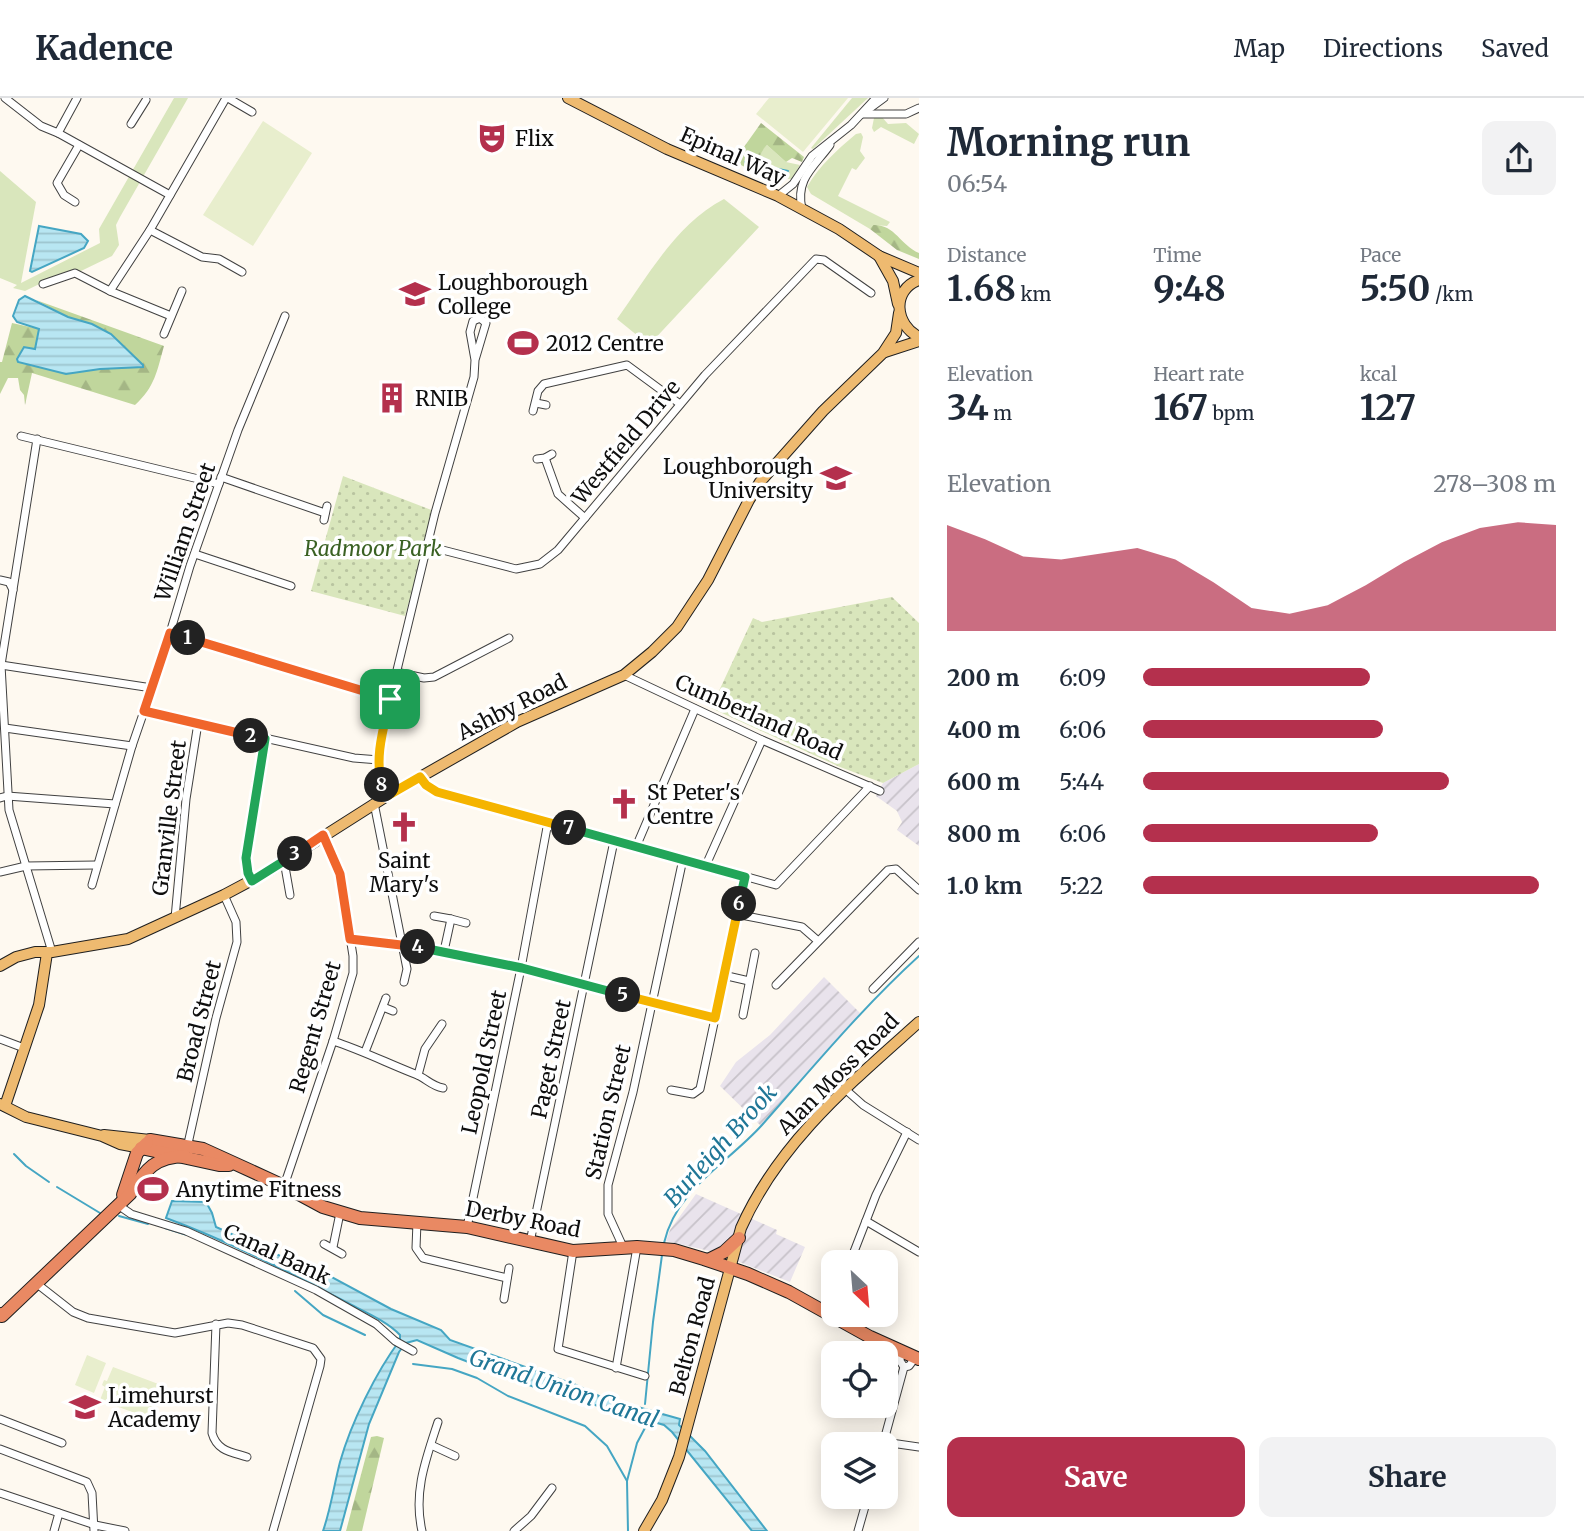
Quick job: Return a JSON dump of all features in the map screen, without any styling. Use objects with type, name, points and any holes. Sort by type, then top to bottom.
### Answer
[{"type":"highway","name":"Derby Road","points":[[147,1146],[186,1151],[219,1165],[233,1164],[316,1203],[360,1218],[467,1227],[573,1251],[638,1247],[662,1249],[731,1267],[821,1306]]},
{"type":"highway","points":[[1,1315],[119,1204],[147,1146]]},
{"type":"highway","points":[[137,1169],[186,1151]]},
{"type":"highway","points":[[708,1260],[724,1252],[739,1238]]},
{"type":"highway","points":[[0,1301],[14,1304]]},
{"type":"highway","name":"Derby Road","points":[[860,1327],[917,1359]]},
{"type":"main road","name":"Epinal Way","points":[[568,98],[679,154],[778,196],[839,229],[879,256],[919,273]]},
{"type":"main road","name":"Epinal Way","points":[[879,256],[893,281],[899,310]]},
{"type":"main road","name":"Ashby Road","points":[[0,966],[16,957],[34,953],[49,953],[128,939],[175,918],[252,881],[374,803],[517,722],[624,675],[652,652],[677,626],[698,598],[760,482],[823,411],[883,353],[895,333],[905,290],[919,280]]},
{"type":"main road","points":[[899,310],[905,326],[919,339]]},
{"type":"main road","name":"Ashby Road","points":[[883,353],[919,339]]},
{"type":"main road","points":[[49,953],[39,1004],[2,1105],[26,1117],[102,1136],[120,1144],[127,1148],[137,1169]]},
{"type":"main road","name":"Alan Moss Road","points":[[731,1267],[749,1211],[777,1165],[814,1119],[919,1022]]},
{"type":"main road","points":[[102,1136],[111,1134],[147,1146]]},
{"type":"main road","points":[[120,1144],[147,1146]]},
{"type":"main road","name":"Belton Road","points":[[644,1531],[671,1480],[731,1267]]},
{"type":"street","points":[[5,98],[41,126],[170,195]]},
{"type":"street","points":[[58,133],[77,98]]},
{"type":"street","points":[[110,291],[150,230],[227,98],[252,112]]},
{"type":"street","points":[[778,196],[793,184],[812,156],[835,139],[876,98]]},
{"type":"street","points":[[862,114],[884,98]]},
{"type":"street","points":[[131,124],[147,100]]},
{"type":"street","points":[[862,114],[906,114],[919,108]]},
{"type":"street","points":[[802,209],[800,188],[808,173],[835,139]]},
{"type":"street","points":[[75,202],[64,195],[57,183],[79,145]]},
{"type":"street","points":[[150,230],[202,257],[219,259],[242,272]]},
{"type":"street","name":"Westfield Drive","points":[[426,546],[502,566],[527,568],[550,558],[680,404],[809,265],[820,258],[864,283],[871,293]]},
{"type":"street","points":[[43,284],[75,272],[110,291],[170,316]]},
{"type":"street","points":[[163,334],[182,291]]},
{"type":"street","name":"William Street","points":[[92,885],[132,746],[220,480],[285,316]]},
{"type":"street","points":[[387,796],[380,779],[379,760],[390,699],[426,546],[472,386],[475,360],[485,323],[480,317],[473,320],[470,332],[475,360]]},
{"type":"street","points":[[533,411],[538,391],[544,384],[627,366],[680,404]]},
{"type":"street","points":[[536,402],[546,405]]},
{"type":"street","points":[[22,436],[220,480],[325,513]]},
{"type":"street","points":[[37,439],[1,665],[5,728],[4,797],[49,953]]},
{"type":"street","points":[[544,457],[558,494],[585,518]]},
{"type":"street","points":[[195,554],[291,586]]},
{"type":"street","points":[[0,580],[9,582],[13,590]]},
{"type":"street","points":[[170,633],[390,699]]},
{"type":"street","points":[[396,671],[424,678],[434,677],[509,638]]},
{"type":"street","points":[[1,665],[152,688]]},
{"type":"street","name":"Cumberland Road","points":[[624,675],[762,740],[880,791]]},
{"type":"street","points":[[636,847],[695,709]]},
{"type":"street","points":[[144,711],[354,758],[379,760]]},
{"type":"street","name":"Granville Street","points":[[175,918],[186,799],[198,723]]},
{"type":"street","points":[[5,728],[132,746]]},
{"type":"street","points":[[252,881],[246,858],[265,739]]},
{"type":"street","points":[[706,865],[762,740]]},
{"type":"street","points":[[420,777],[437,792],[776,886],[870,786]]},
{"type":"street","points":[[4,797],[115,804]]},
{"type":"street","points":[[374,803],[407,969],[404,982]]},
{"type":"street","name":"Leopold Street","points":[[467,1227],[522,968],[548,822]]},
{"type":"street","name":"Regent Street","points":[[284,1186],[353,973],[353,956],[340,874],[323,835]]},
{"type":"street","name":"Paget Street","points":[[530,1242],[614,841]]},
{"type":"street","name":"Station Street","points":[[624,1248],[608,1214],[608,1185],[633,1092],[683,859]]},
{"type":"street","points":[[888,859],[891,869]]},
{"type":"street","points":[[284,861],[290,895]]},
{"type":"street","points":[[0,872],[26,866],[96,865]]},
{"type":"street","points":[[776,985],[781,973],[818,941],[886,872],[896,869],[919,890]]},
{"type":"street","points":[[671,1090],[693,1094],[700,1089],[745,877]]},
{"type":"street","name":"Broad Street","points":[[186,1151],[216,1018],[237,942],[236,922],[224,895]]},
{"type":"street","points":[[736,914],[802,927],[818,941]]},
{"type":"street","points":[[434,916],[466,923]]},
{"type":"street","points":[[444,951],[451,919]]},
{"type":"street","points":[[350,939],[444,951],[522,968],[583,986],[715,1018]]},
{"type":"street","points":[[873,989],[919,942]]},
{"type":"street","points":[[743,1015],[755,953]]},
{"type":"street","points":[[874,974],[880,981]]},
{"type":"street","points":[[723,975],[749,981]]},
{"type":"street","points":[[365,1052],[386,998]]},
{"type":"street","points":[[383,1007],[393,1011]]},
{"type":"street","points":[[418,1075],[432,1028],[442,1024]]},
{"type":"street","points":[[0,1039],[24,1048]]},
{"type":"street","points":[[333,1041],[418,1075],[433,1091],[443,1088]]},
{"type":"street","points":[[845,1089],[863,1105],[919,1140]]},
{"type":"street","points":[[855,1250],[890,1164],[907,1132]]},
{"type":"street","name":"Canal Bank","points":[[119,1204],[131,1214],[186,1231],[316,1290],[376,1324],[413,1351]]},
{"type":"street","points":[[333,1247],[340,1213]]},
{"type":"street","points":[[866,1221],[919,1252]]},
{"type":"street","points":[[416,1222],[416,1248],[423,1258],[507,1278]]},
{"type":"street","points":[[324,1244],[342,1254]]},
{"type":"street","points":[[616,1368],[638,1247]]},
{"type":"street","points":[[573,1251],[558,1349],[645,1376]]},
{"type":"street","points":[[504,1298],[509,1268]]},
{"type":"street","points":[[36,1283],[74,1312],[88,1318],[175,1333],[216,1324],[242,1325],[313,1348],[321,1359],[273,1531]]},
{"type":"street","points":[[216,1324],[212,1433],[217,1445],[223,1450],[247,1457]]},
{"type":"street","points":[[901,1351],[900,1362],[904,1367]]},
{"type":"street","points":[[904,1367],[917,1359]]},
{"type":"street","points":[[887,1432],[904,1367]]},
{"type":"street","points":[[0,1419],[62,1443]]},
{"type":"street","points":[[422,1531],[418,1488],[438,1422]]},
{"type":"street","points":[[431,1445],[455,1456]]},
{"type":"street","points":[[898,1445],[919,1447]]},
{"type":"street","points":[[0,1449],[87,1482],[92,1493],[94,1528]]},
{"type":"street","points":[[514,1531],[531,1516],[552,1488]]},
{"type":"street","points":[[0,1493],[94,1528],[125,1531]]},
{"type":"street","points":[[858,1531],[864,1509]]},
{"type":"street","points":[[54,1531],[59,1513]]},
{"type":"shaded area","points":[[919,764],[919,846],[897,830],[902,822],[897,811],[876,796],[883,783]]},
{"type":"shaded area","points":[[824,977],[860,1013],[761,1126],[720,1086],[736,1062],[770,1035]]},
{"type":"shaded area","points":[[696,1194],[777,1230],[776,1234],[805,1247],[790,1282],[714,1252],[666,1241],[670,1230]]},
{"type":"green space","points":[[174,98],[188,98],[116,225],[119,245],[112,256],[81,271],[62,273],[25,291],[13,288],[17,285],[0,278],[0,171],[36,202],[21,283],[100,243],[99,229]]},
{"type":"green space","points":[[769,98],[848,98],[803,152],[756,114]]},
{"type":"green space","points":[[852,98],[868,98],[811,148]]},
{"type":"green space","points":[[881,116],[888,124],[906,123],[919,134],[914,144],[881,127],[874,132],[874,118]]},
{"type":"green space","points":[[263,121],[312,153],[253,246],[203,215]]},
{"type":"green space","points":[[761,123],[804,157],[802,162],[792,158],[786,162],[767,145],[755,169],[734,161]]},
{"type":"green space","points":[[861,133],[863,137],[860,151],[865,158],[856,170],[852,168],[838,196],[890,222],[887,226],[873,225],[870,229],[811,194],[807,187],[829,159],[856,134]]},
{"type":"green space","points":[[767,145],[786,162],[800,165],[792,179],[767,178],[748,170],[755,170],[762,150]]},
{"type":"green space","points":[[724,199],[759,227],[649,345],[617,319],[677,237],[691,222]]},
{"type":"green space","points":[[873,225],[892,231],[919,253],[919,259],[897,250],[870,229]]},
{"type":"green space","points":[[36,300],[164,346],[154,378],[142,398],[135,405],[32,373],[25,405],[18,378],[8,378],[0,394],[0,362],[12,323],[39,329],[35,349],[19,362],[75,373],[143,366],[92,324],[68,317]]},
{"type":"green space","name":"Radmoor Park","points":[[343,476],[434,511],[405,616],[311,591]]},
{"type":"green space","points":[[892,597],[919,623],[919,764],[883,783],[840,767],[711,708],[753,618],[762,622]]},
{"type":"green space","points":[[87,1355],[106,1363],[94,1393],[75,1385]]},
{"type":"green space","points":[[113,1367],[161,1385],[155,1399],[158,1400],[156,1405],[153,1404],[148,1418],[100,1400],[105,1387],[102,1385],[104,1380],[107,1381]]},
{"type":"green space","points":[[371,1437],[384,1438],[362,1531],[346,1531]]},
{"type":"water","points":[[39,226],[81,234],[88,241],[84,248],[32,272],[30,271]]},
{"type":"water","points":[[25,296],[111,334],[143,367],[66,374],[18,362],[24,347],[35,349],[39,329],[17,322],[13,316],[19,300]]},
{"type":"water","name":"Grand Union Canal","points":[[172,1201],[206,1202],[216,1227],[287,1259],[313,1267],[391,1309],[441,1330],[450,1340],[576,1385],[599,1396],[680,1419],[679,1425],[705,1451],[767,1531],[752,1531],[664,1425],[563,1398],[417,1340],[406,1343],[399,1352],[369,1424],[340,1531],[323,1531],[340,1462],[357,1415],[373,1382],[400,1340],[400,1335],[374,1317],[279,1268],[212,1236],[166,1218]]},
{"type":"waterway","points":[[745,162],[788,171]]},
{"type":"waterway","name":"Burleigh Brook","points":[[664,1243],[670,1224],[691,1192],[762,1125],[858,1017],[919,956]]},
{"type":"waterway","points":[[14,1154],[49,1182]]},
{"type":"waterway","points":[[57,1187],[100,1213]]},
{"type":"waterway","points":[[119,1216],[148,1224]]},
{"type":"waterway","points":[[165,1228],[187,1235]]},
{"type":"waterway","name":"Burleigh Brook","points":[[645,1404],[662,1255]]},
{"type":"waterway","points":[[295,1291],[323,1315],[365,1335]]},
{"type":"waterway","name":"Grand Union Canal","points":[[413,1364],[452,1369],[477,1378],[508,1396],[585,1426],[607,1446],[627,1481],[628,1531]]},
{"type":"waterway","name":"Burleigh Brook","points":[[627,1481],[637,1443],[646,1426]]},
{"type":"place","name":"Flix","points":[[492,138]]},
{"type":"place","name":"Loughborough College","points":[[415,294]]},
{"type":"place","name":"2012 Centre","points":[[523,343]]},
{"type":"place","name":"RNIB","points":[[392,398]]},
{"type":"place","name":"Loughborough University","points":[[836,478]]},
{"type":"place","name":"St Peter's Centre","points":[[624,804]]},
{"type":"place","name":"Saint Mary's","points":[[404,827]]},
{"type":"place","name":"Anytime Fitness","points":[[153,1189]]},
{"type":"place","name":"Limehurst Academy","points":[[85,1407]]},
{"type":"route","points":[[170,633],[390,699],[379,760],[380,779],[387,796],[420,777],[437,792],[745,877],[715,1018],[583,986],[522,968],[444,951],[350,939],[340,874],[323,835],[252,881],[248,873],[245,863],[265,739],[144,711],[170,633]]}]
